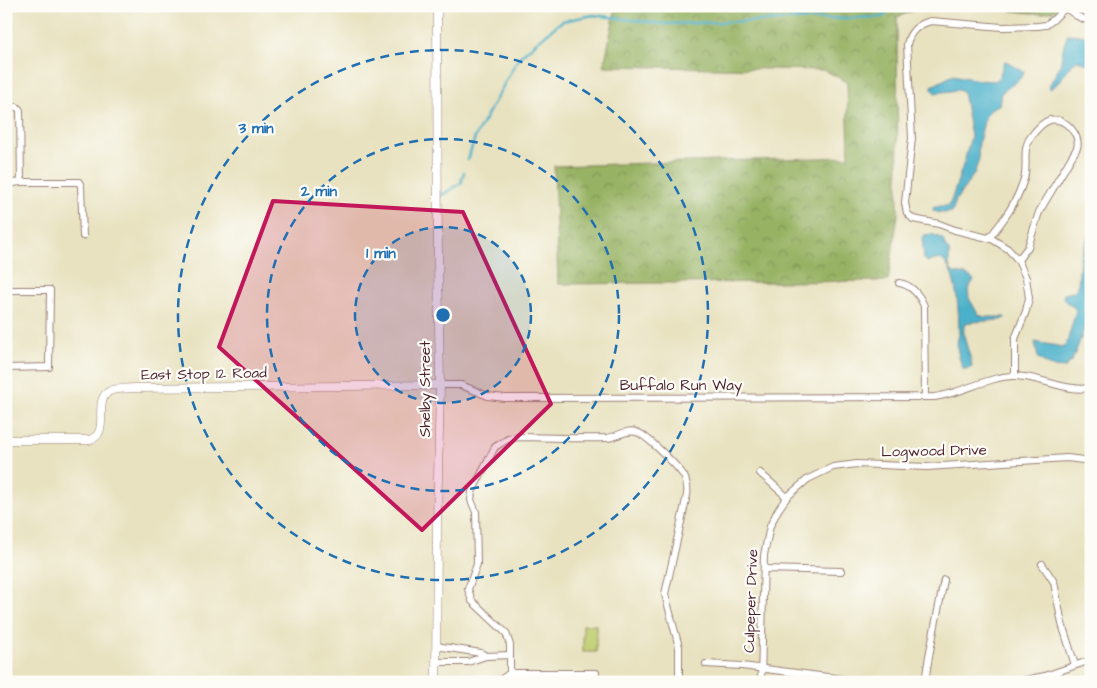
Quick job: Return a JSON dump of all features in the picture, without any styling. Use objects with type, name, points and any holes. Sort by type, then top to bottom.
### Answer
[{"type":"street","name":"Shelby Street","points":[[436,682],[440,385],[437,6]]},
{"type":"street","points":[[1091,22],[1077,16],[1064,7],[1054,19],[1042,26],[1002,27],[931,21],[924,22],[913,30],[908,38],[907,47],[912,138],[905,203],[906,211],[915,220],[932,222],[954,230],[989,238],[1008,249],[1018,260],[1026,278],[1029,298],[1015,339],[1015,376],[1066,388],[1091,388]]},
{"type":"street","points":[[6,107],[17,107],[20,110],[21,182]]},
{"type":"street","points":[[989,238],[1007,216],[1023,182],[1026,169],[1026,148],[1029,140],[1043,123],[1051,120],[1064,122],[1076,134],[1078,146],[1039,212],[1028,247],[1018,260]]},
{"type":"street","points":[[6,184],[21,182],[79,182],[81,186],[83,236]]},
{"type":"street","points":[[899,283],[906,284],[915,291],[924,306],[925,397]]},
{"type":"street","points":[[6,290],[50,290],[50,309],[49,366],[6,368]]},
{"type":"street","name":"Buffalo Run Way","points":[[440,385],[461,385],[488,396],[505,398],[925,397],[947,396],[999,378],[1015,376]]},
{"type":"street","name":"East Stop 12 Road","points":[[6,440],[90,440],[98,435],[100,430],[104,395],[110,390],[134,388],[440,385]]},
{"type":"street","points":[[510,673],[510,655],[506,634],[473,603],[468,594],[469,585],[477,564],[476,512],[471,494],[487,462],[495,448],[508,439],[518,437],[608,438],[634,431],[643,434],[652,442],[681,472],[687,485],[687,494],[665,594],[679,647],[679,682]]},
{"type":"street","name":"Logwood Drive","points":[[787,497],[802,482],[814,475],[833,467],[850,464],[928,467],[1067,458],[1091,461]]},
{"type":"street","points":[[760,473],[787,497]]},
{"type":"street","name":"Culpeper Drive","points":[[761,682],[765,549],[769,529],[787,497]]},
{"type":"street","points":[[1042,564],[1054,582],[1062,624],[1075,665]]},
{"type":"street","points":[[764,569],[842,570]]},
{"type":"street","points":[[706,664],[761,668],[842,679],[927,682],[929,656],[944,580]]},
{"type":"street","points":[[436,646],[481,653],[486,656]]},
{"type":"street","points":[[436,662],[468,662],[486,656],[510,655]]},
{"type":"street","points":[[1016,682],[1029,680],[1091,660]]},
{"type":"street","points":[[498,682],[510,673],[596,673]]},
{"type":"highlighted area","points":[[273,201],[463,212],[551,404],[422,530],[219,347]]},
{"type":"green space","points":[[616,6],[927,6],[897,17],[898,215],[888,281],[558,284],[554,166],[849,157],[847,82],[824,70],[604,66]]},
{"type":"green space","points":[[970,6],[1054,6],[1056,10],[1041,14]]},
{"type":"green space","points":[[583,625],[596,625],[596,652],[583,652]]},
{"type":"water","points":[[1068,34],[1091,38],[1091,65],[1077,60],[1057,84],[1050,89],[1049,86],[1060,66]]},
{"type":"water","points":[[1006,61],[1024,72],[1017,81],[1001,93],[999,105],[992,108],[985,117],[979,142],[979,160],[974,174],[956,200],[952,212],[942,213],[935,211],[933,210],[934,206],[948,206],[951,201],[971,136],[963,92],[958,90],[935,93],[932,90],[932,86],[953,75],[995,81],[999,78]]},
{"type":"water","points":[[1091,230],[1091,313],[1089,319],[1085,322],[1072,361],[1066,365],[1066,368],[1051,367],[1038,358],[1035,342],[1063,347],[1067,343],[1076,310],[1063,298],[1064,294],[1073,292],[1078,287],[1080,258]]},
{"type":"water","points":[[932,234],[943,239],[945,246],[949,250],[949,266],[952,272],[966,275],[974,280],[968,289],[969,298],[978,314],[984,317],[1005,317],[1001,320],[972,322],[964,325],[964,336],[972,367],[968,369],[963,369],[958,352],[958,306],[951,273],[941,259],[927,262],[924,259],[922,238],[924,235]]},
{"type":"waterway","points":[[468,160],[475,137],[519,57],[562,21],[594,15],[664,24],[883,17],[892,6]]},
{"type":"waterway","points":[[439,197],[461,183],[464,172]]}]
